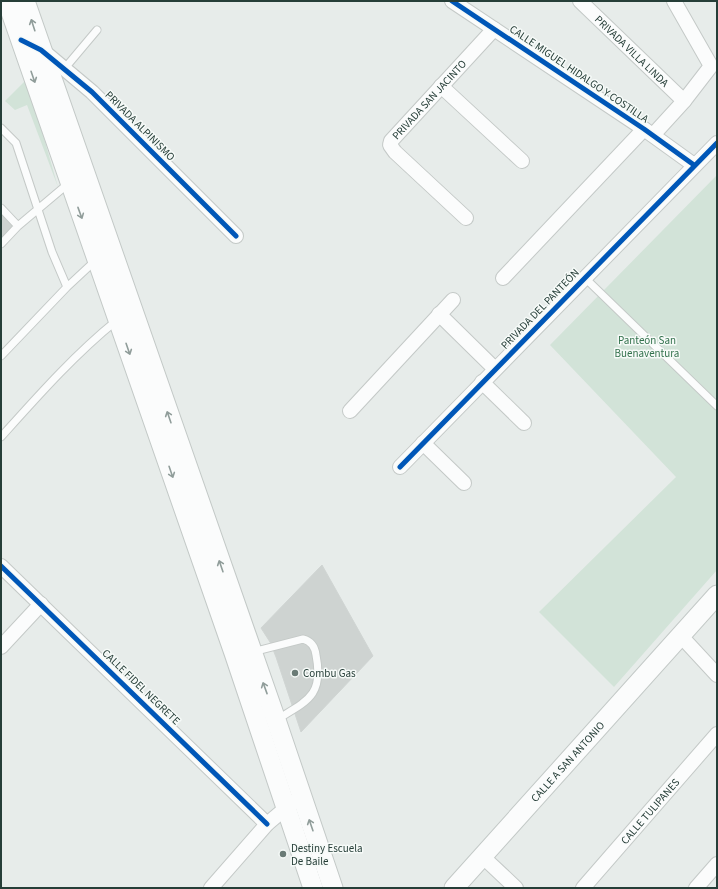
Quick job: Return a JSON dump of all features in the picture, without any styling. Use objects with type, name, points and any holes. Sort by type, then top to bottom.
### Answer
[{"type":"main road","points":[[7,1],[21,40],[78,179]]},
{"type":"main road","points":[[25,1],[41,50],[78,179],[104,256],[252,653],[333,888]]},
{"type":"main road","points":[[124,312],[313,888]]},
{"type":"main road","name":"CALLE A SAN ANTONIO","points":[[454,888],[717,595]]},
{"type":"street","name":"PRIVADA VILLA LINDA","points":[[580,1],[684,101]]},
{"type":"street","points":[[503,278],[648,132],[684,101],[709,72],[711,66],[674,1]]},
{"type":"street","name":"CALLE MIGUEL HIDALGO Y COSTILLA","points":[[460,3],[494,30],[648,132],[694,165]]},
{"type":"street","name":"PRIVADA SAN JACINTO","points":[[466,218],[395,152],[390,145],[392,137],[494,30]]},
{"type":"street","name":"PRIVADA ALPINISMO","points":[[21,40],[41,50],[65,68],[92,92],[236,236]]},
{"type":"street","points":[[440,86],[522,161]]},
{"type":"street","name":"PRIVADA DEL PANTEÓN","points":[[400,467],[584,277],[717,143]]},
{"type":"street","points":[[350,411],[453,300]]},
{"type":"street","points":[[439,314],[495,369]]},
{"type":"street","points":[[482,382],[524,423]]},
{"type":"street","points":[[423,443],[464,483]]},
{"type":"street","name":"CALLE FIDEL NEGRETE","points":[[1,566],[267,824]]},
{"type":"street","points":[[1,647],[41,604]]},
{"type":"street","points":[[680,635],[717,675]]},
{"type":"street","name":"CALLE TULIPANES","points":[[583,888],[717,734]]},
{"type":"street","points":[[211,888],[267,824],[286,806],[301,796]]},
{"type":"street","points":[[482,856],[516,888]]},
{"type":"street","points":[[696,888],[717,864]]},
{"type":"lane","points":[[65,68],[97,30]]},
{"type":"lane","points":[[1,128],[16,143],[52,252],[67,287]]},
{"type":"lane","points":[[1,244],[38,208],[78,179]]},
{"type":"lane","points":[[1,208],[18,226]]},
{"type":"lane","points":[[1,356],[67,287],[104,256]]},
{"type":"lane","points":[[584,277],[717,406]]},
{"type":"lane","points":[[1,437],[39,394],[124,312]]},
{"type":"lane","points":[[252,653],[303,639],[311,642],[315,648],[318,677],[311,695],[303,704],[276,720]]},
{"type":"green space","points":[[27,79],[58,187],[27,105],[15,110],[5,101]]},
{"type":"green space","name":"Panteón San Buenaventura","points":[[717,175],[717,570],[614,687],[539,612],[676,477],[550,345]]},
{"type":"building","points":[[1,214],[14,227],[1,240]]},
{"type":"building","points":[[322,565],[373,656],[301,732],[276,657],[270,642],[261,628]]},
{"type":"cycle path","points":[[452,1],[644,129],[694,165]]},
{"type":"cycle path","points":[[21,40],[41,50],[92,92],[236,236]]},
{"type":"cycle path","points":[[400,467],[717,143]]},
{"type":"cycle path","points":[[1,566],[267,824]]},
{"type":"place","name":"Combu Gas","points":[[295,673]]},
{"type":"place","name":"Destiny Escuela De Baile","points":[[283,854]]}]
